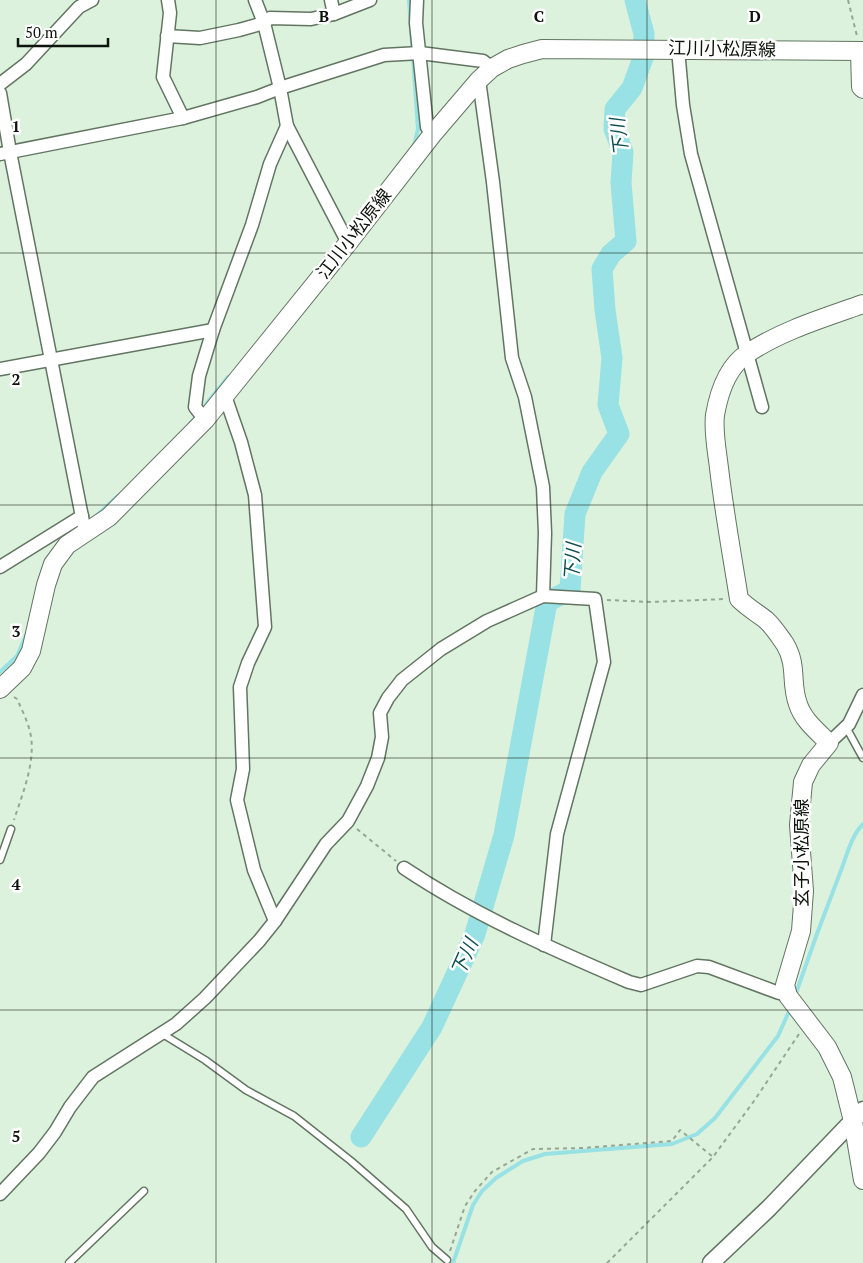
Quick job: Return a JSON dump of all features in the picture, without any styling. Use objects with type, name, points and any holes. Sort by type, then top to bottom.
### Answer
[{"type":"main road","name":"江川小松原線","points":[[4,692],[22,668],[31,651],[46,585],[53,564],[67,545],[84,524],[108,517],[205,420],[348,243],[432,135],[486,74],[508,59],[542,49],[862,51]]},
{"type":"main road","points":[[862,51],[861,87],[863,89]]},
{"type":"main road","points":[[829,743],[805,718],[797,704],[793,661],[785,644],[768,621],[739,599],[724,504],[715,416],[724,384],[735,365],[747,353],[780,334],[863,304]]},
{"type":"main road","name":"玄子小松原線","points":[[786,991],[787,980],[801,931],[804,891],[799,826],[803,782],[811,765],[829,743]]},
{"type":"main road","points":[[786,991],[827,1047],[858,1116],[863,1180]]},
{"type":"street","points":[[0,84],[26,64],[79,7],[92,0]]},
{"type":"street","points":[[168,0],[170,13],[163,77],[183,118]]},
{"type":"street","points":[[255,0],[264,23],[287,126],[348,243]]},
{"type":"street","points":[[331,0],[334,14]]},
{"type":"street","points":[[167,36],[200,38],[240,30],[264,23],[270,18],[311,20],[334,14],[370,0]]},
{"type":"street","points":[[417,0],[416,23],[426,127],[432,135]]},
{"type":"street","points":[[678,49],[682,105],[691,154],[762,407]]},
{"type":"street","points":[[5,153],[183,118],[257,97],[384,55],[420,53],[483,61],[486,74],[492,173],[512,358],[525,397],[542,487],[545,533],[543,596]]},
{"type":"street","points":[[0,93],[5,153],[51,360],[84,524],[0,567]]},
{"type":"street","points":[[205,420],[195,407],[199,376],[213,330],[252,225],[270,164],[287,126]]},
{"type":"street","points":[[0,369],[213,330]]},
{"type":"street","points":[[225,396],[241,442],[255,496],[265,626],[248,663],[240,687],[243,769],[237,800],[254,870],[275,921]]},
{"type":"street","points":[[0,1194],[39,1153],[93,1077],[176,1024],[205,998],[259,941],[275,921],[326,844],[348,821],[367,786],[378,758],[382,737],[380,712],[402,680],[441,649],[479,626],[543,596],[595,599],[604,662],[557,834],[544,945]]},
{"type":"street","points":[[829,743],[849,724],[863,695]]},
{"type":"street","points":[[404,868],[488,918],[629,982],[640,985],[696,966],[709,967],[779,993],[786,991]]},
{"type":"street","points":[[711,1263],[769,1208],[858,1116]]},
{"type":"lane","points":[[846,728],[863,758]]},
{"type":"lane","points":[[0,860],[11,829]]},
{"type":"lane","points":[[161,1033],[205,1060],[246,1090],[294,1116],[351,1161],[406,1209],[432,1247],[447,1260]]},
{"type":"lane","points":[[69,1263],[144,1191]]},
{"type":"path","points":[[848,0],[862,51]]},
{"type":"path","points":[[595,599],[651,602],[739,599]]},
{"type":"path","points":[[4,692],[17,699],[30,729],[31,757],[27,780],[11,829]]},
{"type":"path","points":[[348,821],[377,848],[404,868]]},
{"type":"path","points":[[607,1263],[713,1157],[754,1101],[808,1020]]},
{"type":"path","points":[[447,1260],[465,1206],[475,1191],[492,1172],[533,1149],[583,1148],[672,1140],[680,1130],[713,1157]]},
{"type":"waterway","points":[[409,0],[418,129],[414,146]]},
{"type":"waterway","name":"下川","points":[[361,1137],[432,1027],[475,934],[504,835],[547,602],[570,590],[575,514],[592,472],[619,434],[608,405],[612,358],[605,310],[602,269],[611,254],[626,241],[621,183],[623,152],[614,129],[615,109],[632,88],[643,58],[644,34],[635,0]]},
{"type":"waterway","points":[[190,424],[228,377]]},
{"type":"waterway","points":[[95,517],[118,496]]},
{"type":"waterway","points":[[0,672],[17,656],[27,633]]},
{"type":"waterway","points":[[795,996],[849,847],[863,824]]},
{"type":"waterway","points":[[453,1263],[473,1205],[482,1191],[496,1178],[523,1161],[545,1154],[672,1144],[697,1134],[715,1118],[778,1036],[791,1007]]}]
